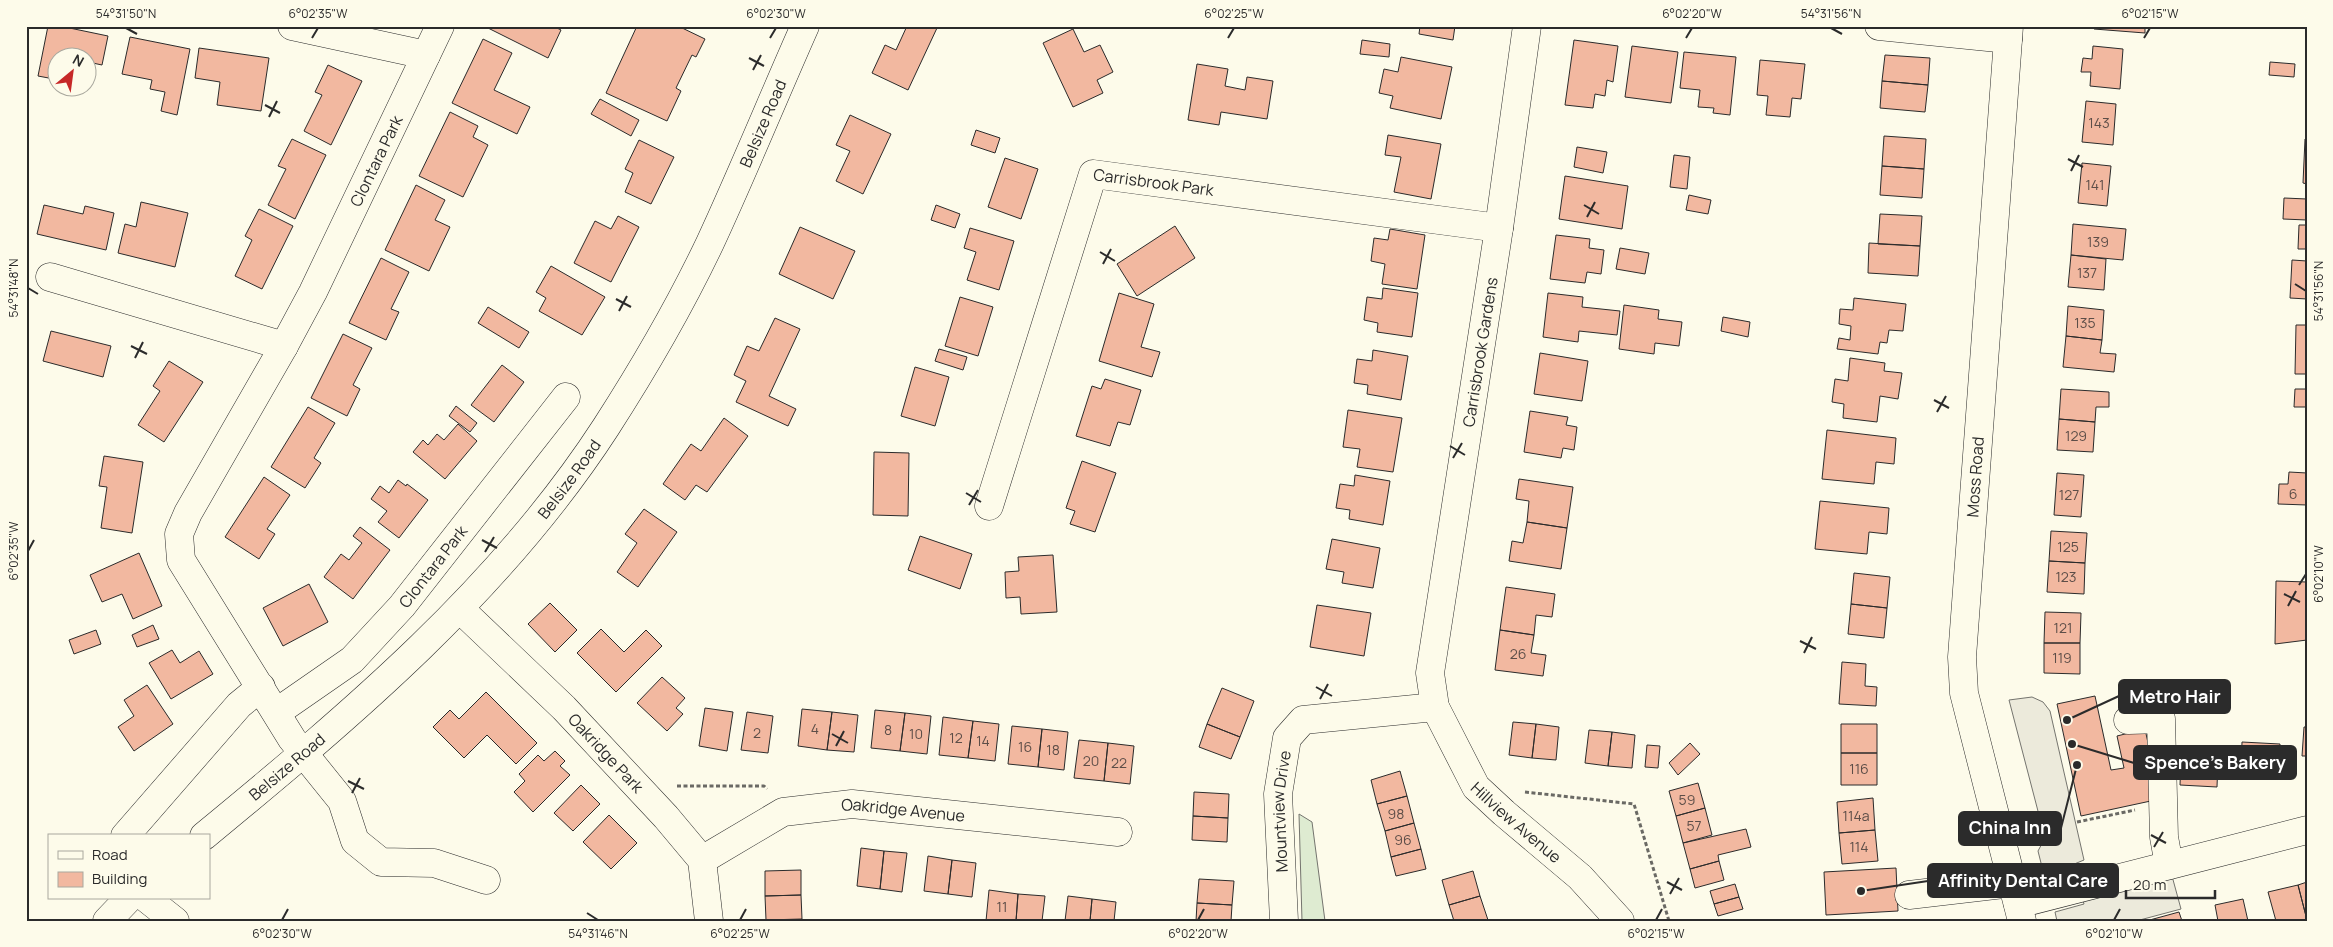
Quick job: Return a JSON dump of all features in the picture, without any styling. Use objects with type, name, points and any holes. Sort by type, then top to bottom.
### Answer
[{"type":"street","points":[[292,26],[426,55]]},
{"type":"street","name":"Clontara Park","points":[[440,26],[313,292],[188,513],[179,534],[181,560],[292,739],[342,801],[356,841],[381,862],[434,864],[486,880]]},
{"type":"street","name":"Belsize Road","points":[[206,834],[304,754],[404,665],[460,609],[512,550],[568,481],[606,427],[667,326],[710,244],[804,26]]},
{"type":"street","name":"Carrisbrook Gardens","points":[[1435,707],[1430,673],[1499,228],[1527,26]]},
{"type":"street","points":[[1879,26],[2008,33]]},
{"type":"street","name":"Moss Road","points":[[2008,33],[1962,657],[1964,693],[2018,903]]},
{"type":"street","name":"Carrisbrook Park","points":[[989,506],[1093,174],[1499,228]]},
{"type":"street","points":[[50,277],[284,346]]},
{"type":"street","name":"Clontara Park","points":[[277,712],[352,660],[402,606],[566,397]]},
{"type":"street","name":"Oakridge Park","points":[[460,609],[564,708],[642,794],[666,817],[702,860]]},
{"type":"street","points":[[127,834],[239,705],[261,687]]},
{"type":"street","name":"Hillview Avenue","points":[[1435,707],[1476,787],[1504,814],[1580,878],[1620,921]]},
{"type":"street","name":"Mountview Drive","points":[[1284,921],[1278,794],[1287,738],[1303,720],[1435,707]]},
{"type":"street","points":[[2128,720],[2161,718],[2164,837],[2170,865]]},
{"type":"street","name":"Oakridge Avenue","points":[[702,860],[783,812],[852,804],[1118,832]]},
{"type":"street","points":[[1910,895],[2018,903],[2307,830]]},
{"type":"street","points":[[702,860],[709,921]]},
{"type":"street","points":[[106,921],[127,900]]},
{"type":"street","points":[[149,900],[175,921]]},
{"type":"path","points":[[642,794],[675,786],[764,786],[783,812]]},
{"type":"path","points":[[1476,787],[1634,804],[1669,921]]},
{"type":"path","points":[[2076,822],[2164,803]]},
{"type":"green space","points":[[1299,814],[1312,822],[1325,921],[1302,921]]},
{"type":"shaded area","points":[[2032,697],[2043,702],[2050,711],[2084,860],[2067,867],[2043,871],[2038,851],[2045,838],[2009,700]]},
{"type":"shaded area","points":[[2169,865],[2181,909],[2136,921],[2057,921],[2055,912],[2084,904],[2080,889]]},
{"type":"building","points":[[48,26],[60,26],[108,36],[102,65],[98,64],[98,48],[48,48],[48,78],[38,76]]},
{"type":"building","points":[[489,26],[553,26],[561,30],[548,58],[488,28]]},
{"type":"building","points":[[637,26],[678,26],[705,39],[696,57],[692,55],[676,88],[681,91],[667,121],[606,93]]},
{"type":"building","points":[[907,26],[932,26],[937,28],[908,90],[872,73],[885,45],[896,50]]},
{"type":"building","points":[[1420,26],[1455,26],[1453,40],[1419,34]]},
{"type":"building","points":[[2094,26],[2145,26],[2145,33],[2094,29]]},
{"type":"building","points":[[1073,29],[1084,52],[1100,45],[1113,72],[1097,80],[1103,93],[1073,107],[1043,43]]},
{"type":"building","points":[[130,37],[190,49],[177,115],[161,111],[165,92],[150,89],[152,80],[122,74]]},
{"type":"building","points":[[483,39],[512,53],[494,90],[530,107],[517,134],[452,103]]},
{"type":"building","points":[[1362,40],[1390,44],[1389,57],[1360,54]]},
{"type":"building","points":[[1574,40],[1618,46],[1613,82],[1607,80],[1605,96],[1595,94],[1593,108],[1565,105]]},
{"type":"building","points":[[1632,46],[1678,52],[1671,103],[1625,97]]},
{"type":"building","points":[[2093,46],[2123,49],[2120,89],[2090,86],[2091,72],[2081,72],[2083,58],[2092,59]]},
{"type":"building","points":[[199,48],[269,58],[261,111],[217,105],[220,82],[195,78]]},
{"type":"building","points":[[1684,52],[1736,57],[1730,115],[1713,113],[1714,108],[1698,107],[1700,90],[1680,88]]},
{"type":"building","points":[[1885,55],[1930,58],[1928,85],[1882,81]]},
{"type":"building","points":[[1401,57],[1452,67],[1441,119],[1390,108],[1393,96],[1379,93],[1384,69],[1398,72]]},
{"type":"building","points":[[1760,60],[1805,64],[1801,99],[1792,98],[1790,117],[1766,115],[1768,96],[1757,95]]},
{"type":"building","points":[[2270,62],[2295,64],[2294,77],[2269,75]]},
{"type":"building","points":[[1197,64],[1228,69],[1225,86],[1245,90],[1247,77],[1273,81],[1267,119],[1221,112],[1219,125],[1188,120]]},
{"type":"building","points":[[328,65],[362,81],[331,145],[304,131],[322,95],[315,92]]},
{"type":"building","points":[[1882,81],[1928,85],[1925,112],[1880,108]]},
{"type":"building","points":[[600,99],[639,120],[631,136],[591,114]]},
{"type":"building","points":[[2086,101],[2116,104],[2113,145],[2082,142]]},
{"type":"building","points":[[450,112],[478,126],[473,137],[488,145],[463,197],[419,176]]},
{"type":"building","points":[[850,115],[891,134],[863,194],[836,181],[850,151],[836,145]]},
{"type":"building","points":[[976,130],[1000,138],[995,153],[971,145]]},
{"type":"building","points":[[1388,135],[1441,144],[1431,199],[1394,192],[1401,157],[1385,155]]},
{"type":"building","points":[[1884,136],[1926,139],[1924,169],[1882,166]]},
{"type":"building","points":[[292,139],[326,155],[295,219],[268,205],[286,169],[278,166]]},
{"type":"building","points":[[2305,139],[2307,139],[2307,184],[2303,183]]},
{"type":"building","points":[[639,140],[674,157],[651,204],[625,192],[633,173],[625,169]]},
{"type":"building","points":[[1577,147],[1607,152],[1603,173],[1574,167]]},
{"type":"building","points":[[1674,155],[1690,157],[1687,189],[1670,187]]},
{"type":"building","points":[[1005,158],[1038,169],[1021,219],[988,207]]},
{"type":"building","points":[[2082,163],[2111,166],[2107,206],[2078,203]]},
{"type":"building","points":[[1882,166],[1924,169],[1922,198],[1880,195]]},
{"type":"building","points":[[1565,176],[1628,186],[1622,229],[1559,219]]},
{"type":"building","points":[[416,185],[445,200],[435,220],[450,227],[429,271],[385,250]]},
{"type":"building","points":[[1689,195],[1711,200],[1708,214],[1686,210]]},
{"type":"building","points":[[2284,198],[2307,199],[2307,220],[2283,219]]},
{"type":"building","points":[[141,202],[188,213],[175,267],[118,253],[125,224],[136,227]]},
{"type":"building","points":[[44,205],[83,214],[85,206],[114,213],[106,250],[37,234]]},
{"type":"building","points":[[936,205],[960,214],[955,228],[931,220]]},
{"type":"building","points":[[259,209],[293,226],[262,289],[235,276],[252,240],[245,236]]},
{"type":"building","points":[[1880,214],[1922,216],[1920,246],[1878,244]]},
{"type":"building","points":[[618,216],[639,227],[611,282],[574,263],[595,221],[611,229]]},
{"type":"building","points":[[2073,224],[2126,229],[2123,260],[2071,255]]},
{"type":"building","points":[[2299,225],[2307,225],[2307,249],[2298,249]]},
{"type":"building","points":[[1175,226],[1195,258],[1137,296],[1117,264]]},
{"type":"building","points":[[800,227],[855,251],[833,299],[779,274]]},
{"type":"building","points":[[970,228],[1014,241],[999,290],[967,280],[976,252],[964,248]]},
{"type":"building","points":[[1390,229],[1425,235],[1417,289],[1382,284],[1385,264],[1371,261],[1374,238],[1388,240]]},
{"type":"building","points":[[1556,235],[1590,239],[1589,248],[1604,250],[1601,274],[1587,272],[1585,283],[1550,279]]},
{"type":"building","points":[[1869,243],[1920,246],[1918,276],[1868,273]]},
{"type":"building","points":[[1620,248],[1649,253],[1645,274],[1616,269]]},
{"type":"building","points":[[2071,255],[2106,259],[2104,290],[2068,287]]},
{"type":"building","points":[[381,258],[409,272],[391,309],[399,312],[386,340],[349,323]]},
{"type":"building","points":[[2292,260],[2307,261],[2307,299],[2290,298]]},
{"type":"building","points":[[551,266],[605,297],[582,335],[539,311],[546,298],[536,292]]},
{"type":"building","points":[[1383,288],[1418,293],[1412,337],[1377,332],[1378,323],[1364,320],[1367,297],[1382,299]]},
{"type":"building","points":[[1119,293],[1154,304],[1141,347],[1160,352],[1152,377],[1099,361]]},
{"type":"building","points":[[1548,293],[1583,297],[1582,307],[1620,311],[1617,335],[1579,331],[1578,342],[1543,337]]},
{"type":"building","points":[[960,297],[993,307],[978,356],[945,346]]},
{"type":"building","points":[[1854,298],[1906,304],[1903,331],[1889,330],[1887,343],[1880,342],[1878,354],[1837,349],[1839,338],[1850,340],[1851,326],[1839,324],[1840,309],[1853,310]]},
{"type":"building","points":[[1624,305],[1659,310],[1658,319],[1682,322],[1679,346],[1655,343],[1654,354],[1619,349]]},
{"type":"building","points":[[2068,306],[2104,310],[2102,340],[2066,336]]},
{"type":"building","points":[[488,307],[529,332],[519,348],[478,323]]},
{"type":"building","points":[[1723,317],[1750,322],[1748,337],[1721,331]]},
{"type":"building","points":[[775,318],[800,329],[769,396],[796,409],[788,426],[736,402],[746,381],[734,375],[747,346],[759,351]]},
{"type":"building","points":[[2296,325],[2307,325],[2307,374],[2295,374]]},
{"type":"building","points":[[51,331],[111,346],[103,377],[43,361]]},
{"type":"building","points":[[343,334],[372,348],[353,385],[360,389],[347,416],[311,398]]},
{"type":"building","points":[[2066,336],[2102,340],[2100,353],[2116,354],[2114,372],[2063,367]]},
{"type":"building","points":[[939,349],[967,357],[963,370],[935,361]]},
{"type":"building","points":[[1373,350],[1408,356],[1401,400],[1367,394],[1368,385],[1354,383],[1357,359],[1372,361]]},
{"type":"building","points":[[1540,353],[1588,361],[1582,401],[1534,394]]},
{"type":"building","points":[[1850,358],[1885,363],[1884,371],[1902,373],[1898,399],[1880,396],[1877,422],[1843,418],[1844,404],[1832,402],[1835,379],[1848,381]]},
{"type":"building","points":[[169,361],[203,382],[164,442],[138,425],[160,391],[153,386]]},
{"type":"building","points":[[502,365],[524,382],[494,422],[471,405]]},
{"type":"building","points":[[915,367],[949,377],[935,426],[901,416]]},
{"type":"building","points":[[1105,379],[1141,390],[1130,425],[1118,422],[1110,446],[1076,436],[1092,386],[1101,389]]},
{"type":"building","points":[[2061,389],[2109,392],[2109,407],[2096,407],[2095,422],[2059,419]]},
{"type":"building","points":[[2295,389],[2307,389],[2307,407],[2294,407]]},
{"type":"building","points":[[456,406],[477,423],[470,432],[449,416]]},
{"type":"building","points":[[308,407],[335,423],[314,458],[321,463],[305,488],[271,467]]},
{"type":"building","points":[[1348,410],[1402,418],[1393,472],[1357,467],[1360,449],[1343,447]]},
{"type":"building","points":[[1530,411],[1568,417],[1566,425],[1577,427],[1574,450],[1563,448],[1561,458],[1524,452]]},
{"type":"building","points":[[724,418],[748,436],[707,492],[696,485],[685,500],[663,484],[691,444],[701,451]]},
{"type":"building","points":[[2059,419],[2095,422],[2093,452],[2057,450]]},
{"type":"building","points":[[458,424],[477,441],[445,479],[413,452],[423,440],[428,445],[437,434],[444,440]]},
{"type":"building","points":[[1827,430],[1896,438],[1894,464],[1876,462],[1874,484],[1822,479]]},
{"type":"building","points":[[874,452],[909,453],[908,516],[873,515]]},
{"type":"building","points":[[104,456],[143,462],[132,533],[101,528],[107,487],[99,486]]},
{"type":"building","points":[[1082,461],[1116,473],[1095,532],[1070,524],[1075,511],[1066,508]]},
{"type":"building","points":[[2289,472],[2307,473],[2307,505],[2278,504],[2279,484],[2288,484]]},
{"type":"building","points":[[2057,473],[2084,475],[2081,517],[2054,515]]},
{"type":"building","points":[[1355,475],[1390,481],[1383,525],[1349,519],[1350,510],[1336,508],[1340,484],[1354,486]]},
{"type":"building","points":[[264,477],[290,495],[267,529],[275,534],[259,559],[225,537]]},
{"type":"building","points":[[1519,479],[1573,487],[1567,528],[1527,522],[1529,501],[1516,499]]},
{"type":"building","points":[[398,480],[406,486],[407,484],[428,500],[399,538],[378,522],[387,511],[371,499],[380,486],[389,493]]},
{"type":"building","points":[[1820,501],[1889,508],[1887,534],[1869,532],[1867,554],[1815,549]]},
{"type":"building","points":[[644,509],[677,532],[638,587],[617,572],[637,543],[625,534]]},
{"type":"building","points":[[1527,522],[1567,528],[1561,569],[1509,561],[1512,541],[1523,543]]},
{"type":"building","points":[[360,527],[390,550],[353,599],[324,577],[341,554],[349,560],[362,543],[353,536]]},
{"type":"building","points":[[2051,531],[2087,533],[2085,563],[2049,561]]},
{"type":"building","points":[[920,536],[972,554],[960,589],[908,570]]},
{"type":"building","points":[[1332,539],[1380,548],[1373,588],[1342,583],[1344,572],[1326,569]]},
{"type":"building","points":[[139,553],[162,606],[133,619],[122,594],[102,602],[90,575]]},
{"type":"building","points":[[1053,555],[1057,612],[1021,614],[1020,597],[1006,598],[1005,572],[1019,571],[1018,557]]},
{"type":"building","points":[[2049,561],[2085,563],[2084,594],[2047,592]]},
{"type":"building","points":[[1854,573],[1890,577],[1887,608],[1851,604]]},
{"type":"building","points":[[2276,581],[2307,582],[2307,640],[2275,644]]},
{"type":"building","points":[[309,584],[328,622],[283,646],[263,608]]},
{"type":"building","points":[[1506,587],[1555,594],[1552,617],[1536,615],[1534,635],[1500,630]]},
{"type":"building","points":[[550,603],[577,630],[555,652],[528,624]]},
{"type":"building","points":[[1851,604],[1887,608],[1884,638],[1848,634]]},
{"type":"building","points":[[1317,605],[1371,613],[1364,656],[1310,647]]},
{"type":"building","points":[[2045,612],[2081,613],[2080,643],[2044,643]]},
{"type":"building","points":[[153,625],[159,639],[137,647],[132,635]]},
{"type":"building","points":[[601,629],[624,652],[646,630],[662,646],[616,692],[577,653]]},
{"type":"building","points":[[96,630],[101,644],[74,654],[69,640]]},
{"type":"building","points":[[1500,630],[1534,635],[1531,653],[1546,655],[1543,676],[1495,670]]},
{"type":"building","points":[[2044,643],[2080,643],[2080,674],[2044,673]]},
{"type":"building","points":[[172,650],[180,663],[199,651],[213,674],[171,699],[149,663]]},
{"type":"building","points":[[1842,662],[1866,664],[1865,686],[1877,687],[1876,706],[1839,704]]},
{"type":"building","points":[[662,677],[685,698],[676,708],[683,714],[667,731],[637,703]]},
{"type":"building","points":[[147,685],[173,724],[134,751],[118,727],[134,716],[124,700]]},
{"type":"building","points":[[1222,688],[1254,701],[1240,737],[1207,724]]},
{"type":"building","points":[[486,692],[537,743],[516,764],[487,735],[464,758],[433,727],[450,710],[459,719]]},
{"type":"building","points":[[2095,696],[2111,770],[2124,768],[2117,736],[2145,729],[2160,799],[2081,816],[2057,704]]},
{"type":"building","points":[[705,708],[733,712],[727,751],[699,746]]},
{"type":"building","points":[[802,709],[832,712],[827,750],[798,746]]},
{"type":"building","points":[[875,710],[905,713],[900,751],[871,748]]},
{"type":"building","points":[[747,712],[773,716],[768,753],[741,750]]},
{"type":"building","points":[[832,712],[858,715],[854,752],[827,750]]},
{"type":"building","points":[[905,713],[931,716],[927,754],[900,751]]},
{"type":"building","points":[[943,717],[973,721],[968,758],[939,755]]},
{"type":"building","points":[[973,721],[999,724],[995,761],[968,758]]},
{"type":"building","points":[[1513,722],[1536,724],[1532,758],[1509,755]]},
{"type":"building","points":[[1207,724],[1240,737],[1231,759],[1199,747]]},
{"type":"building","points":[[1536,724],[1559,727],[1556,760],[1532,758]]},
{"type":"building","points":[[1841,724],[1877,724],[1877,753],[1841,753]]},
{"type":"building","points":[[1012,726],[1042,729],[1038,767],[1008,764]]},
{"type":"building","points":[[2304,727],[2307,727],[2307,756],[2302,756]]},
{"type":"building","points":[[1042,729],[1068,732],[1064,770],[1038,767]]},
{"type":"building","points":[[1589,730],[1612,732],[1608,766],[1585,763]]},
{"type":"building","points":[[1612,732],[1635,735],[1632,768],[1608,766]]},
{"type":"building","points":[[1079,740],[1108,743],[1104,781],[1074,778]]},
{"type":"building","points":[[2242,742],[2280,744],[2279,772],[2241,770]]},
{"type":"building","points":[[1108,743],[1134,746],[1130,784],[1104,781]]},
{"type":"building","points":[[1690,743],[1700,754],[1678,775],[1669,763]]},
{"type":"building","points":[[1647,745],[1660,746],[1658,768],[1645,767]]},
{"type":"building","points":[[555,751],[565,761],[560,766],[570,775],[533,812],[514,792],[525,781],[519,774],[538,755],[544,761]]},
{"type":"building","points":[[1841,753],[1877,753],[1877,785],[1841,785]]},
{"type":"building","points":[[2181,758],[2218,760],[2217,787],[2180,785]]},
{"type":"building","points":[[1400,771],[1407,796],[1377,804],[1371,780]]},
{"type":"building","points":[[1698,783],[1705,808],[1676,816],[1669,791]]},
{"type":"building","points":[[581,785],[600,804],[573,831],[554,813]]},
{"type":"building","points":[[1194,792],[1229,794],[1228,818],[1193,816]]},
{"type":"building","points":[[1407,796],[1414,823],[1385,831],[1377,804]]},
{"type":"building","points":[[1873,798],[1875,830],[1839,833],[1837,802]]},
{"type":"building","points":[[1705,808],[1712,835],[1683,843],[1676,816]]},
{"type":"building","points":[[609,815],[637,843],[611,869],[583,842]]},
{"type":"building","points":[[1193,816],[1228,818],[1227,842],[1192,840]]},
{"type":"building","points":[[1414,823],[1421,849],[1391,857],[1385,831]]},
{"type":"building","points":[[1746,829],[1751,847],[1718,855],[1719,861],[1690,869],[1683,843]]},
{"type":"building","points":[[1875,830],[1878,861],[1842,864],[1839,833]]},
{"type":"building","points":[[861,848],[884,851],[880,889],[857,886]]},
{"type":"building","points":[[1421,849],[1426,869],[1396,876],[1391,857]]},
{"type":"building","points":[[884,851],[907,853],[902,892],[880,889]]},
{"type":"building","points":[[928,856],[952,860],[948,894],[924,891]]},
{"type":"building","points":[[952,860],[976,863],[972,897],[948,894]]},
{"type":"building","points":[[1719,861],[1724,880],[1695,888],[1690,869]]},
{"type":"building","points":[[1896,868],[1898,911],[1826,915],[1824,872]]},
{"type":"building","points":[[801,870],[801,895],[765,896],[765,871]]},
{"type":"building","points":[[1473,871],[1480,896],[1449,905],[1442,880]]},
{"type":"building","points":[[1199,879],[1234,881],[1232,905],[1197,903]]},
{"type":"building","points":[[2307,882],[2307,920],[2298,885]]},
{"type":"building","points":[[1735,884],[1739,897],[1714,904],[1710,891]]},
{"type":"building","points":[[2298,885],[2307,920],[2276,921],[2268,892]]},
{"type":"building","points":[[989,890],[1018,894],[1016,921],[986,921]]},
{"type":"building","points":[[1018,894],[1045,896],[1042,921],[1016,921]]},
{"type":"building","points":[[801,895],[802,919],[766,920],[765,896]]},
{"type":"building","points":[[1068,896],[1092,899],[1090,921],[1065,921]]},
{"type":"building","points":[[1480,896],[1488,920],[1454,921],[1449,905]]},
{"type":"building","points":[[1739,897],[1743,909],[1718,916],[1714,904]]},
{"type":"building","points":[[1092,899],[1116,902],[1114,921],[1090,921]]},
{"type":"building","points":[[2243,899],[2248,921],[2218,921],[2215,905]]},
{"type":"building","points":[[1197,903],[1232,905],[1231,921],[1196,921]]},
{"type":"building","points":[[2179,912],[2182,921],[2146,921]]},
{"type":"place","name":"Metro Hair","points":[[2067,720]]},
{"type":"place","name":"Spence's Bakery","points":[[2072,744]]},
{"type":"place","name":"China Inn","points":[[2077,765]]},
{"type":"place","name":"Affinity Dental Care","points":[[1861,891]]}]
